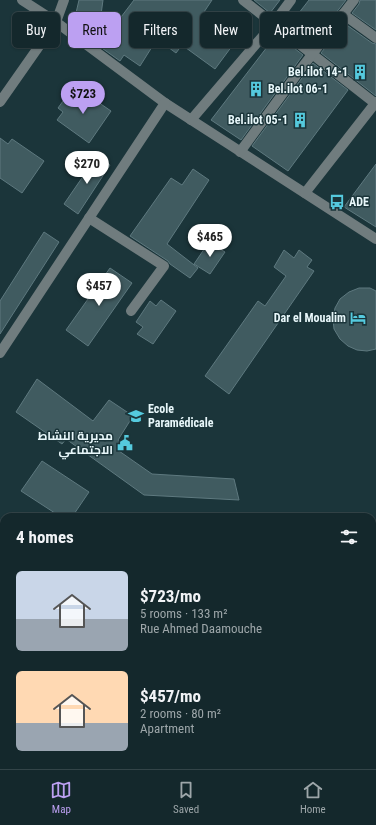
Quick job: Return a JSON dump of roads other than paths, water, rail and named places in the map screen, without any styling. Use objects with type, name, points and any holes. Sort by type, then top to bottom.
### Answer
[{"type":"street","points":[[22,0],[41,12]]},
{"type":"street","points":[[60,12],[64,0]]},
{"type":"street","points":[[243,0],[260,13]]},
{"type":"street","points":[[282,12],[291,0]]},
{"type":"street","points":[[345,12],[354,0]]},
{"type":"street","points":[[347,17],[376,38]]},
{"type":"street","points":[[60,25],[164,103],[376,239]]},
{"type":"street","points":[[191,120],[260,39]]},
{"type":"street","points":[[0,102],[38,48]]},
{"type":"street","points":[[305,48],[376,103],[305,193]]},
{"type":"street","points":[[240,152],[317,48]]},
{"type":"street","points":[[0,353],[164,103]]},
{"type":"street","points":[[89,218],[164,266],[131,311]]},
{"type":"place","name":"Bel.ilot 14-1","points":[[360,72]]},
{"type":"place","name":"Bel.ilot 06-1","points":[[256,89]]},
{"type":"place","name":"Bel.ilot 05-1","points":[[300,120]]},
{"type":"place","name":"ADE","points":[[337,202]]},
{"type":"place","name":"Dar el Moualim","points":[[358,318]]},
{"type":"place","name":"Ecole Paramédicale","points":[[136,416]]},
{"type":"place","name":"مديرية النشاط الاجتماعي","points":[[125,443]]}]
